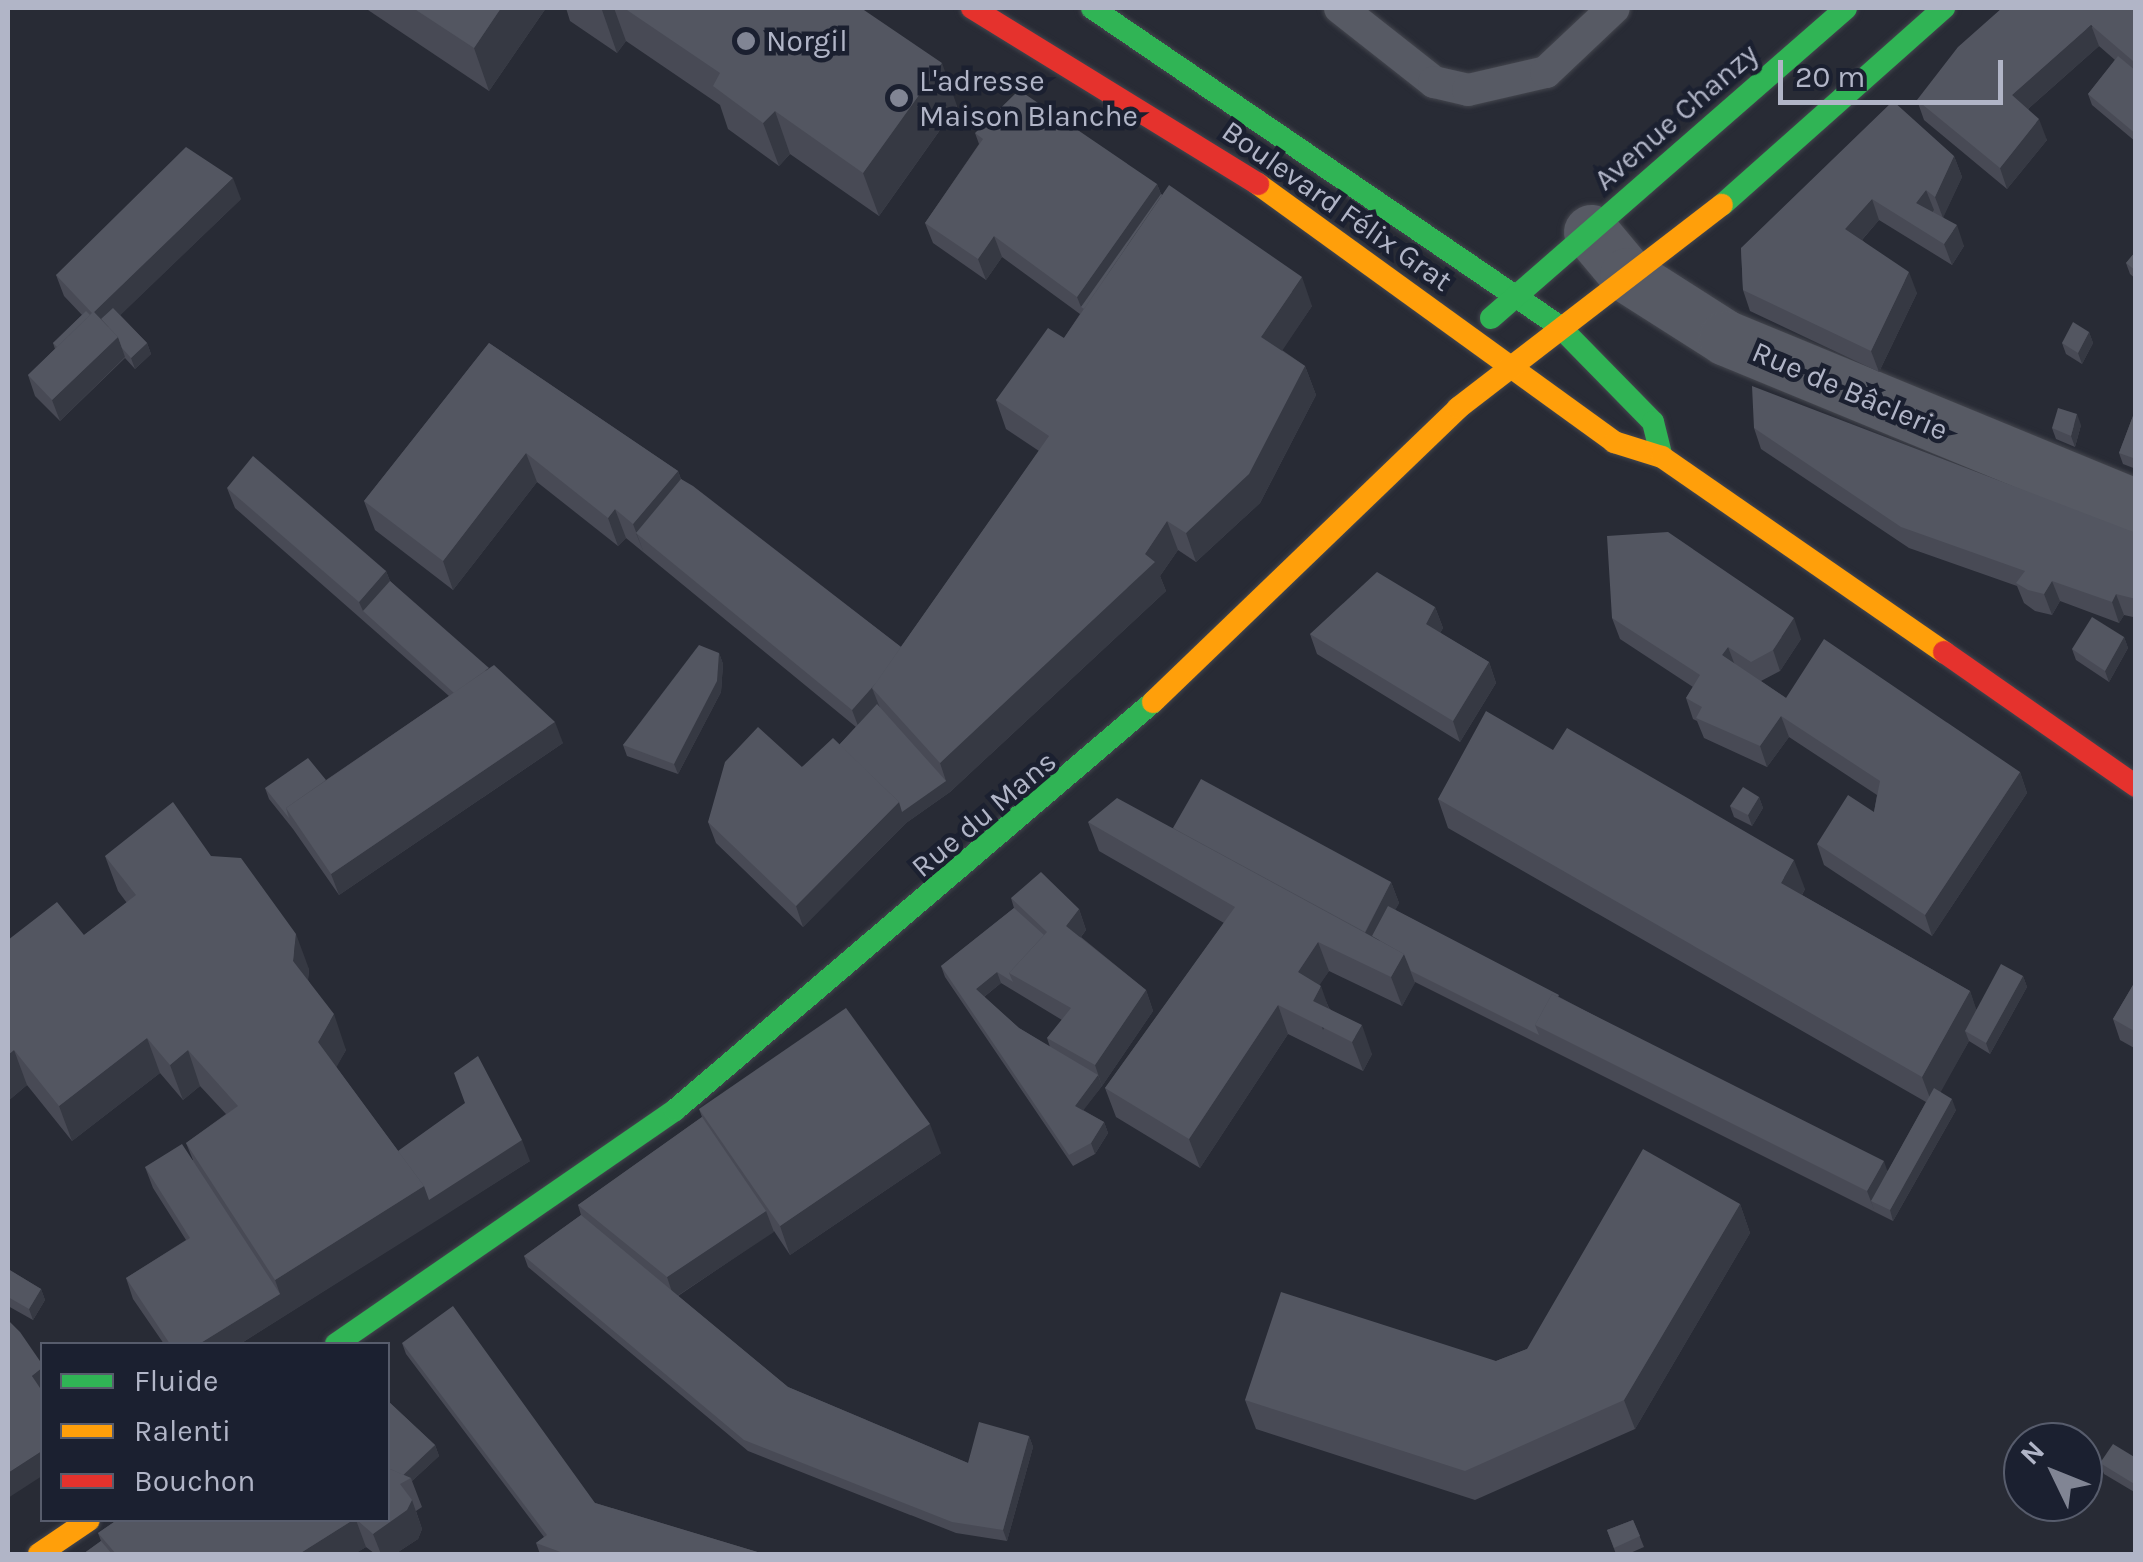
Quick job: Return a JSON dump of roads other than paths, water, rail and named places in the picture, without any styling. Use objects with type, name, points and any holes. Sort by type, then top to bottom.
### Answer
[{"type":"street","name":"Boulevard Félix Grat","points":[[972,8],[1277,194],[1614,442],[1662,456],[2136,786]]},
{"type":"street","name":"Boulevard Félix Grat","points":[[1092,8],[1559,326],[1653,422],[1662,456]]},
{"type":"street","name":"Avenue Chanzy","points":[[1591,232],[1846,8]]},
{"type":"street","points":[[1626,275],[1707,218],[1944,8]]},
{"type":"street","points":[[1470,336],[1591,232]]},
{"type":"street","name":"Rue de Bâclerie","points":[[1591,232],[1626,275],[1772,360],[2136,507]]},
{"type":"street","name":"Rue du Mans","points":[[339,1342],[675,1110],[835,980],[1071,780],[1508,366],[1626,275]]},
{"type":"street","points":[[39,1554],[86,1522]]},
{"type":"lane","points":[[1340,8],[1434,82],[1468,90],[1546,72],[1614,8]]},
{"type":"place","name":"Norgil","points":[[746,41]]},
{"type":"place","name":"L'adresse Maison Blanche","points":[[899,98]]}]
